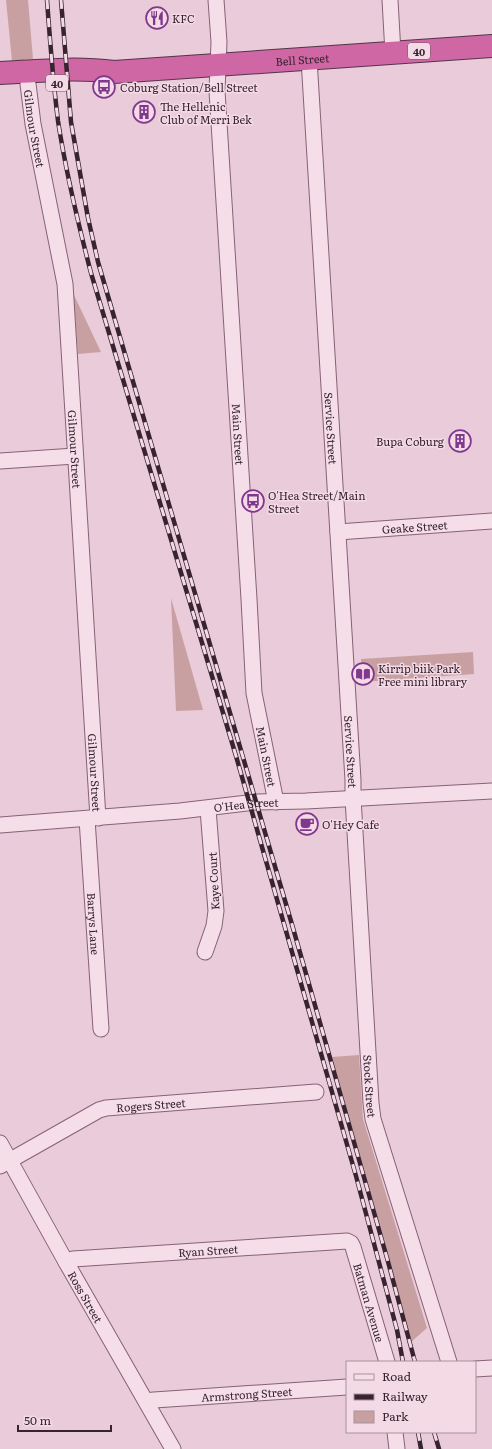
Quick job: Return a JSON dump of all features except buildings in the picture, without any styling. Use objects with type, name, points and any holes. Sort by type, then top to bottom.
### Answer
[{"type":"highway","name":"Bell Street","points":[[0,86],[81,80],[114,72],[492,46]]},
{"type":"highway","name":"Bell Street","points":[[0,73],[96,69],[114,72]]},
{"type":"street","name":"Main Street","points":[[216,0],[219,42],[217,91],[254,693],[276,802]]},
{"type":"street","points":[[390,0],[393,53]]},
{"type":"street","name":"Service Street","points":[[309,59],[353,798]]},
{"type":"street","name":"Gilmour Street","points":[[28,84],[33,124],[65,284],[75,456],[92,818]]},
{"type":"street","points":[[0,461],[75,456]]},
{"type":"street","name":"Geake Street","points":[[338,532],[492,521]]},
{"type":"street","name":"O'Hea Street","points":[[0,825],[208,809],[256,802],[492,791]]},
{"type":"street","name":"Stock Street","points":[[353,798],[373,1119],[449,1361]]},
{"type":"street","name":"Kaye Court","points":[[205,952],[214,926],[216,911],[208,809]]},
{"type":"street","name":"Barrys Lane","points":[[92,818],[101,1029]]},
{"type":"street","name":"Rogers Street","points":[[5,1163],[99,1110],[106,1108],[316,1092]]},
{"type":"street","name":"Ross Street","points":[[0,1144],[5,1163],[66,1262],[173,1449]]},
{"type":"street","name":"Ryan Street","points":[[66,1262],[73,1259],[279,1245],[343,1241],[351,1243]]},
{"type":"street","name":"Batman Avenue","points":[[351,1243],[387,1361]]},
{"type":"street","points":[[476,1369],[492,1368]]},
{"type":"street","name":"Armstrong Street","points":[[146,1401],[346,1387]]},
{"type":"street","points":[[395,1433],[397,1449]]},
{"type":"green space","points":[[6,0],[28,0],[33,59],[12,61]]},
{"type":"green space","points":[[73,293],[101,352],[78,354]]},
{"type":"green space","points":[[171,598],[203,710],[176,711]]},
{"type":"green space","points":[[473,652],[474,674],[362,682],[361,659]]},
{"type":"green space","points":[[359,1055],[363,1119],[427,1328],[411,1342],[332,1057]]},
{"type":"railway","points":[[47,0],[58,121],[81,235],[91,273],[236,756],[356,1176],[397,1330],[403,1361]]},
{"type":"railway","points":[[61,0],[71,122],[88,218],[98,262],[293,928],[415,1361]]},
{"type":"railway","points":[[418,1433],[421,1449]]},
{"type":"railway","points":[[434,1433],[439,1449]]},
{"type":"place","name":"KFC","points":[[157,18]]},
{"type":"place","name":"Coburg Station/Bell Street","points":[[104,87]]},
{"type":"place","name":"The Hellenic Club of Merri Bek","points":[[144,112]]},
{"type":"place","name":"Bupa Coburg","points":[[460,441]]},
{"type":"place","name":"O'Hea Street/Main Street","points":[[253,501]]},
{"type":"place","name":"Kirrip biik Park Free mini library","points":[[363,674]]},
{"type":"place","name":"O'Hey Cafe","points":[[307,824]]}]
